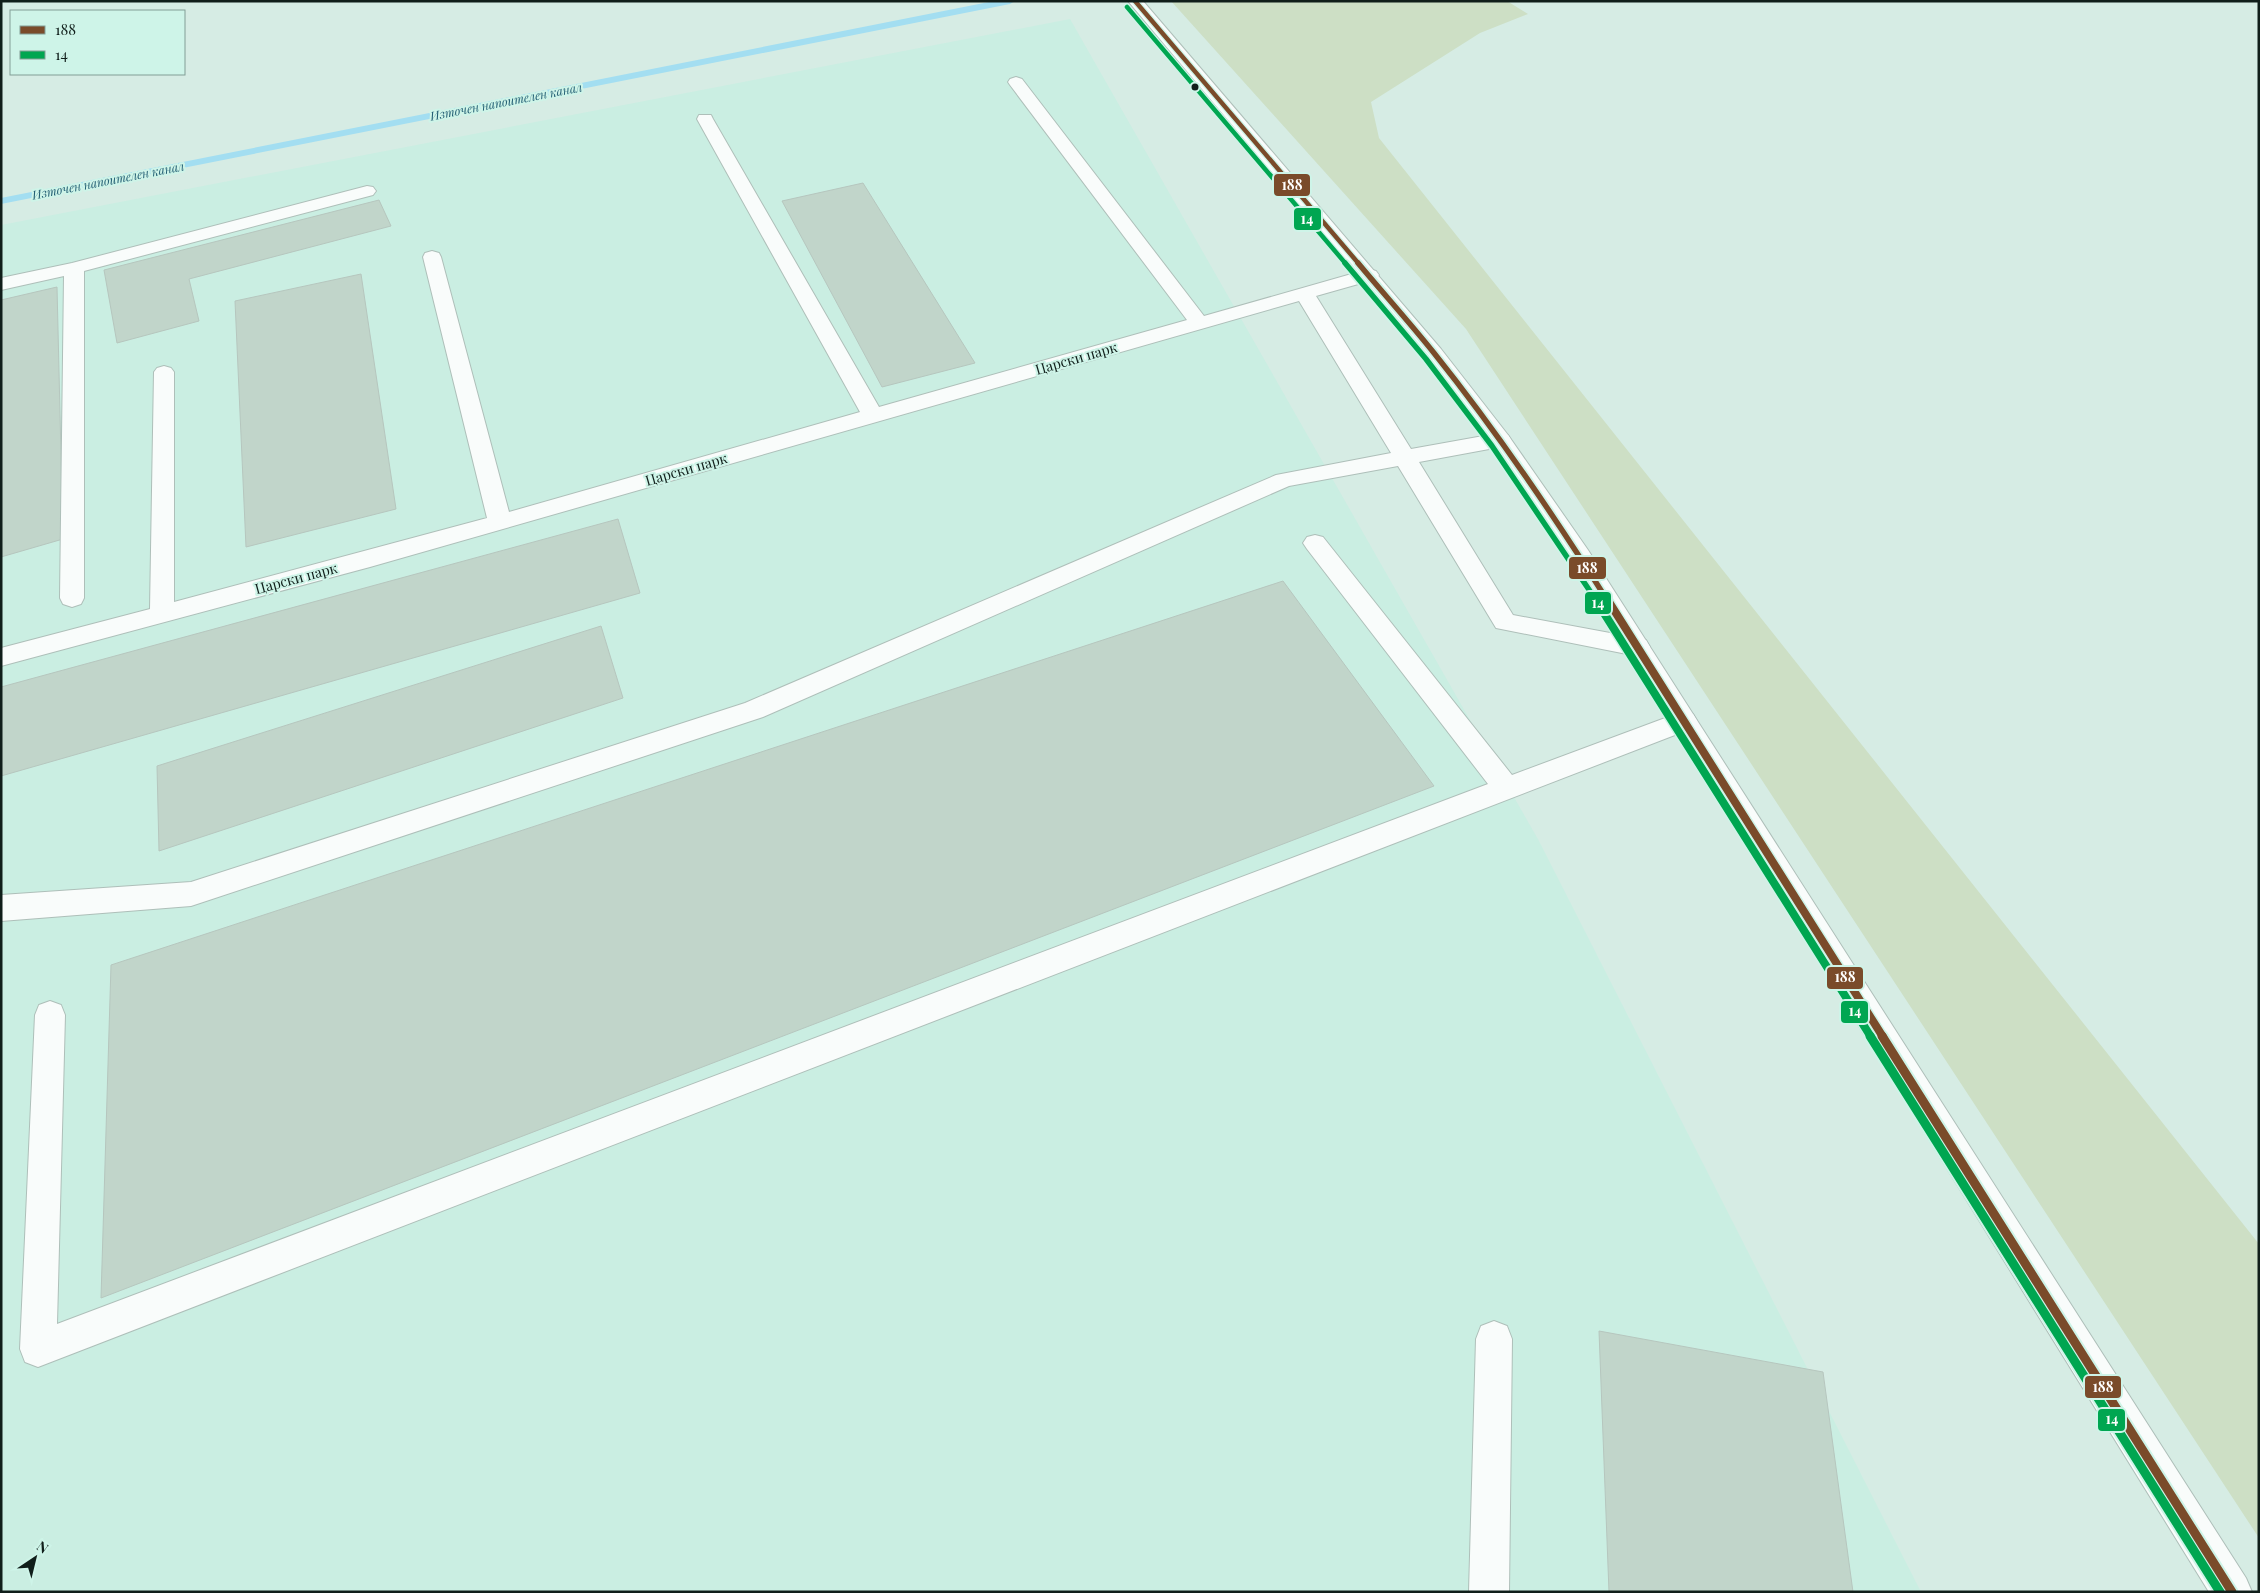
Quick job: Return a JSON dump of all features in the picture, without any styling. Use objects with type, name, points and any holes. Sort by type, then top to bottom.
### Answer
[{"type":"street","points":[[1135,1],[1434,353],[1500,440],[1580,556],[2232,1592]]},
{"type":"street","points":[[1016,82],[1199,323]]},
{"type":"street","points":[[705,119],[873,416]]},
{"type":"street","points":[[1,284],[74,268],[367,191]]},
{"type":"street","points":[[432,257],[500,522]]},
{"type":"street","points":[[72,598],[74,268]]},
{"type":"street","name":"Царски парк","points":[[1,657],[500,522],[1369,275]]},
{"type":"street","points":[[1304,293],[1505,622],[1637,647]]},
{"type":"street","points":[[162,613],[164,372]]},
{"type":"street","points":[[1,908],[191,894],[754,710],[1284,480],[1500,440]]},
{"type":"street","points":[[1315,543],[1506,788]]},
{"type":"street","points":[[50,1015],[38,1349],[1684,721]]},
{"type":"street","points":[[1489,1592],[1494,1338]]},
{"type":"shaded area","points":[[1171,1],[1507,1],[1528,14],[1480,33],[1371,102],[1379,138],[2259,1244],[2259,1538],[1466,329]]},
{"type":"shaded area","points":[[1070,19],[1539,841],[1921,1592],[1,1592],[1,225]]},
{"type":"building","points":[[863,183],[975,363],[882,387],[782,201]]},
{"type":"building","points":[[379,200],[391,226],[189,279],[199,321],[117,343],[104,270]]},
{"type":"building","points":[[361,274],[396,509],[246,547],[235,301]]},
{"type":"building","points":[[57,287],[63,539],[1,557],[1,300]]},
{"type":"building","points":[[618,519],[640,593],[1,776],[1,687]]},
{"type":"building","points":[[1283,581],[1434,786],[101,1298],[111,965]]},
{"type":"building","points":[[601,626],[623,698],[159,851],[157,766]]},
{"type":"building","points":[[1599,1331],[1823,1372],[1853,1592],[1609,1592]]},
{"type":"waterway","name":"Източен напоителен канал","points":[[1,201],[1010,1]]},
{"type":"transit line","name":"188","points":[[1135,1],[1434,353],[1500,440],[1580,556],[2232,1592]]},
{"type":"transit line","name":"14","points":[[1127,7],[1426,359],[1492,446],[1572,562],[2220,1592]]}]
